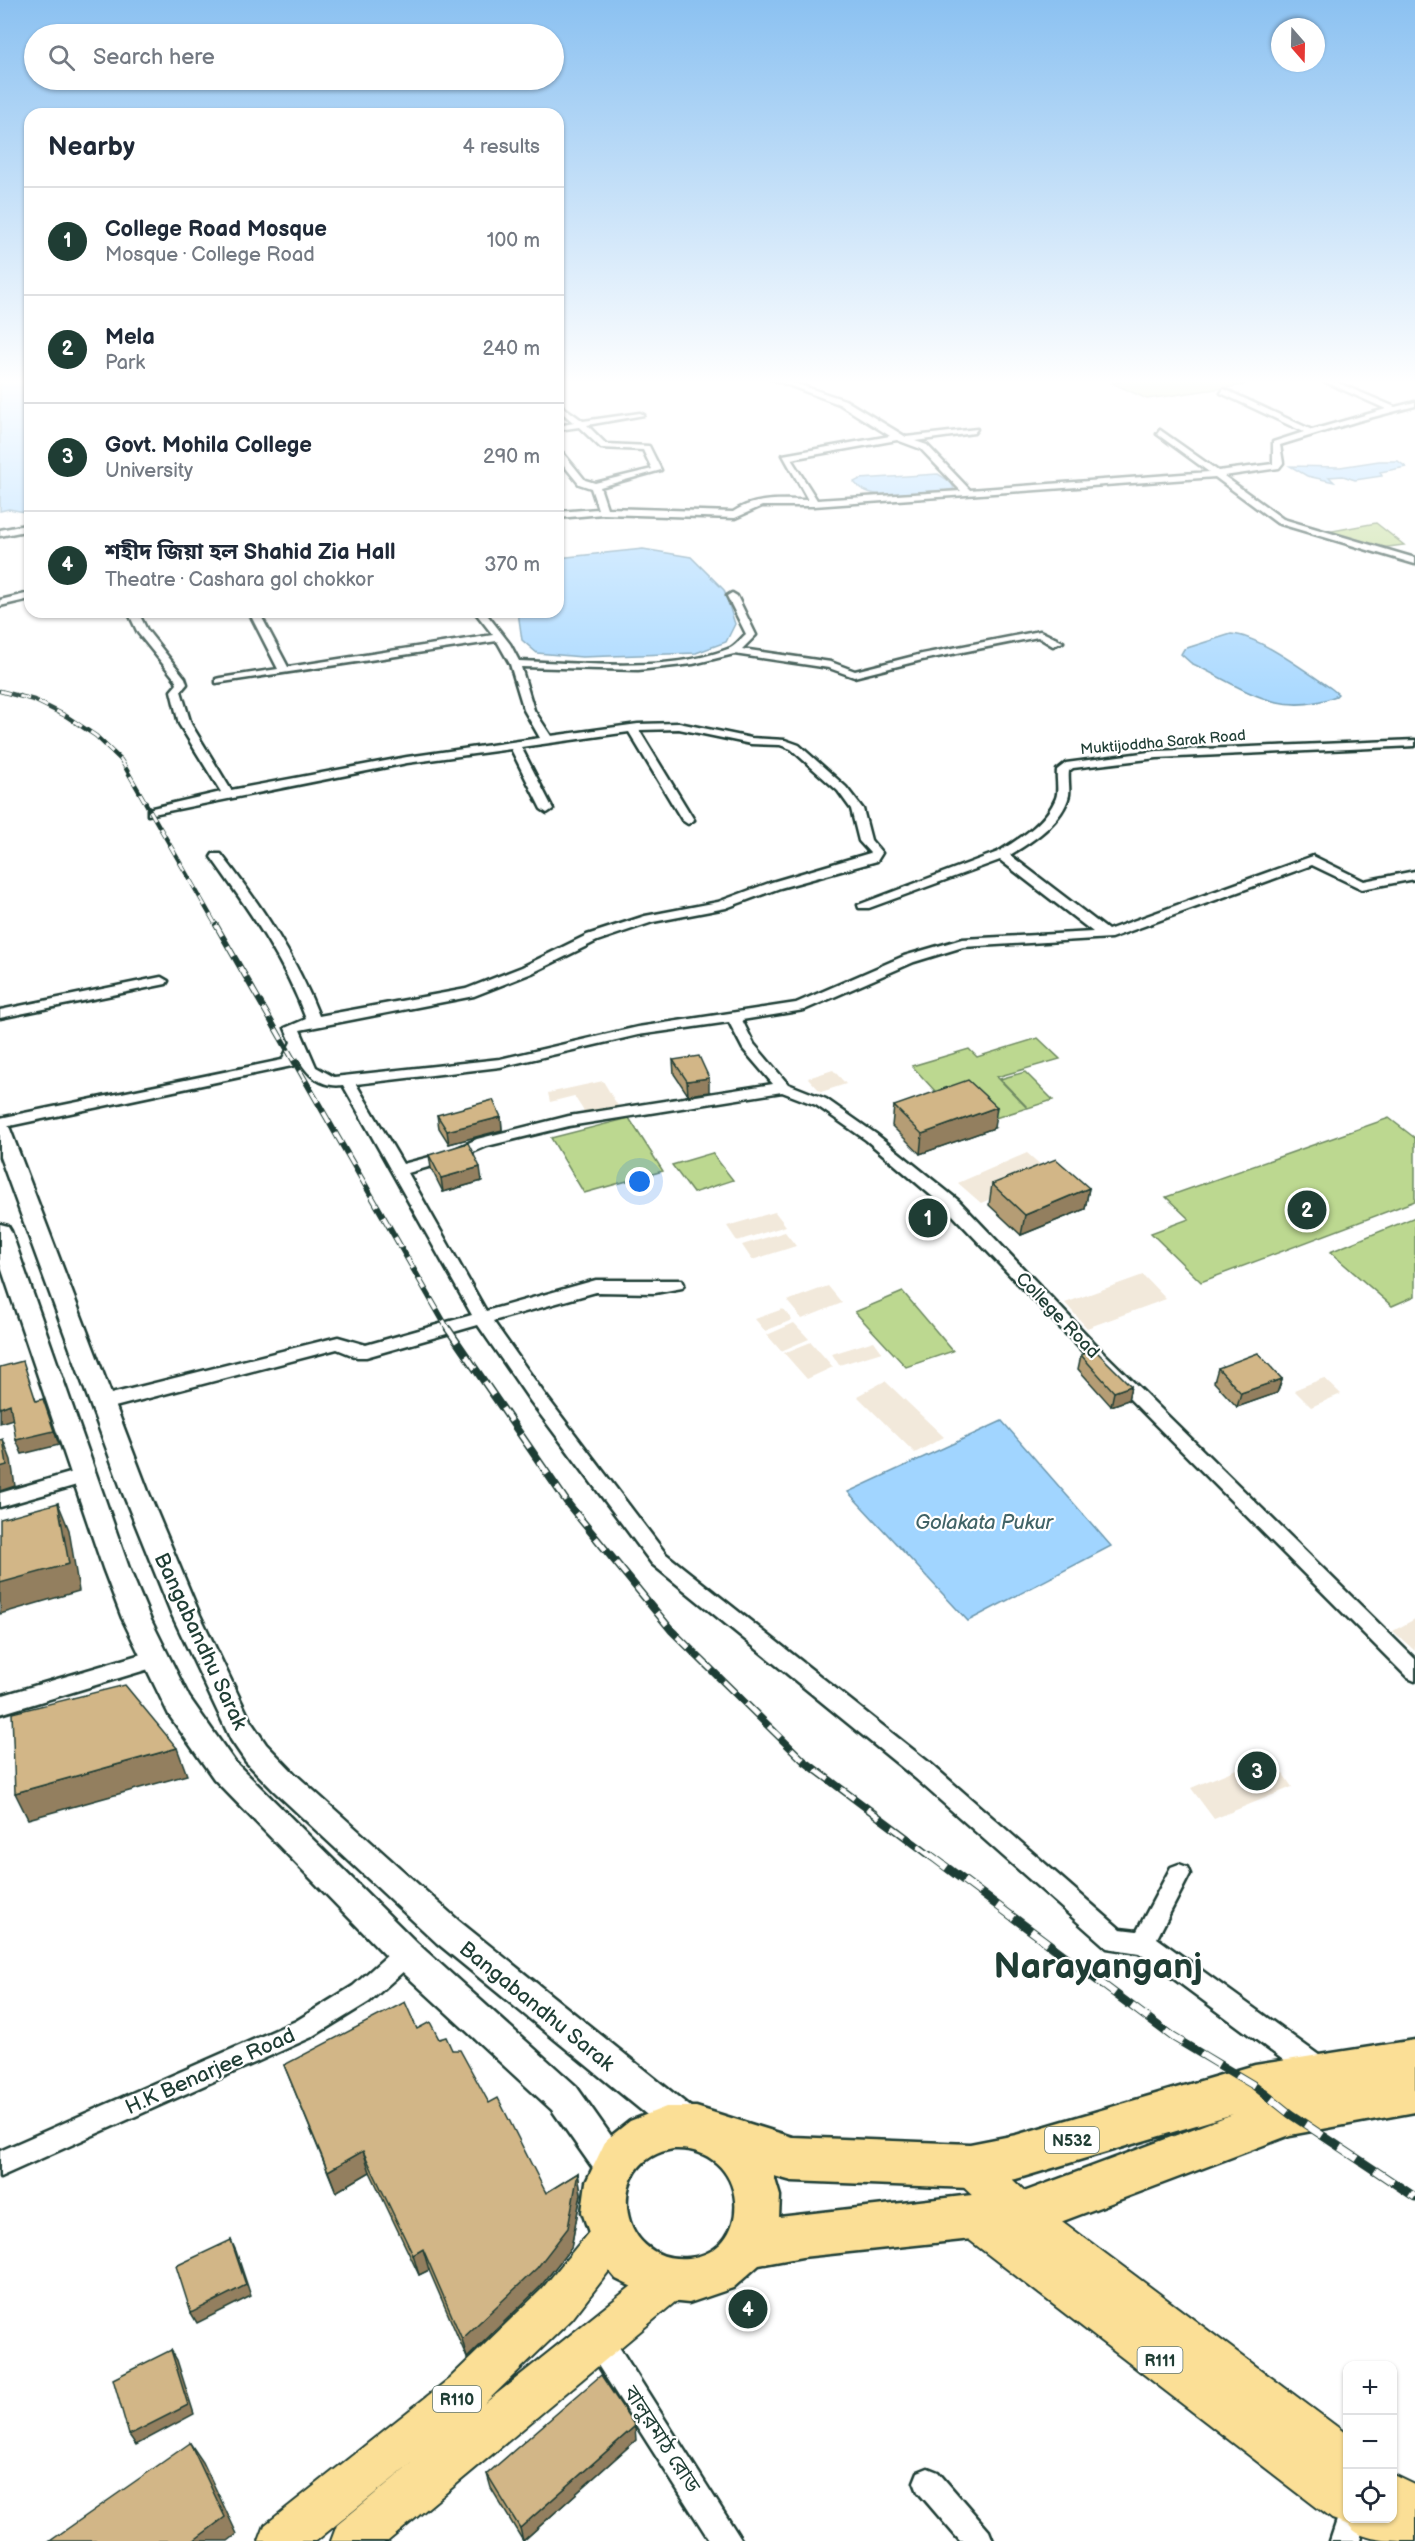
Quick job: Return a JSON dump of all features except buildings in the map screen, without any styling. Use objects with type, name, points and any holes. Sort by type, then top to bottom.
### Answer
[{"type":"highway","name":"N532","points":[[726,2140],[792,2159],[970,2166],[1017,2157],[1255,2086],[1415,2061]]},
{"type":"highway","points":[[746,2245],[802,2235],[972,2217],[1021,2215],[1290,2114],[1415,2091]]},
{"type":"highway","points":[[686,2125],[707,2129],[726,2140],[742,2155],[752,2176],[756,2199],[754,2223],[746,2245],[731,2263],[712,2277],[690,2283],[667,2283],[644,2274],[624,2258],[612,2235],[606,2202],[614,2169],[637,2141],[652,2131],[686,2125]]},
{"type":"main road","name":"Bangabandhu Sarak","points":[[0,1129],[186,1615],[232,1716],[256,1753],[448,1932],[686,2125]]},
{"type":"main road","name":"Bangabandhu Sarak","points":[[0,1231],[6,1267],[116,1568],[155,1659],[179,1706],[224,1770],[406,1954],[564,2098],[614,2169]]},
{"type":"main road","points":[[970,2166],[1021,2215]]},
{"type":"main road","name":"R111","points":[[1021,2215],[1343,2459]]},
{"type":"main road","name":"R111","points":[[972,2217],[1343,2500]]},
{"type":"main road","name":"R110","points":[[281,2541],[464,2394],[557,2304],[612,2235]]},
{"type":"main road","name":"R110","points":[[353,2541],[597,2338],[667,2283]]},
{"type":"main road","points":[[1397,2499],[1415,2512]]},
{"type":"main road","points":[[1375,2523],[1398,2541]]},
{"type":"street","points":[[599,498],[603,511]]},
{"type":"street","points":[[811,498],[814,503]]},
{"type":"street","points":[[564,514],[603,511],[735,515],[745,508],[762,503],[814,503],[897,498]]},
{"type":"street","points":[[1249,498],[1280,521],[1415,561]]},
{"type":"street","points":[[0,533],[24,528]]},
{"type":"street","points":[[732,596],[751,635],[734,651]]},
{"type":"street","points":[[0,603],[24,597]]},
{"type":"street","points":[[137,618],[142,631],[180,678],[182,684],[176,691],[185,724],[228,794]]},
{"type":"street","points":[[257,618],[284,670]]},
{"type":"street","points":[[485,618],[500,637],[515,664],[529,710],[547,739]]},
{"type":"street","points":[[515,664],[638,667],[693,662],[734,651],[831,665],[854,675],[1011,638],[1040,634],[1053,643],[1058,642]]},
{"type":"street","points":[[220,681],[500,637]]},
{"type":"street","points":[[152,812],[228,794],[407,760],[632,728],[679,726],[751,741],[781,742],[795,747],[842,789],[858,809],[865,841],[876,853],[873,858],[776,885],[721,905],[650,919],[592,938],[527,970],[469,993],[314,1021],[292,1028],[309,1069],[332,1082],[500,1063],[638,1031],[799,1007],[909,959],[962,943],[1107,935],[1313,860],[1362,885],[1415,875]]},
{"type":"street","points":[[632,728],[688,820]]},
{"type":"street","name":"Muktijoddha Sarak Road","points":[[1002,855],[1038,831],[1052,813],[1063,796],[1063,770],[1070,765],[1129,756],[1213,749],[1415,743]]},
{"type":"street","points":[[513,744],[547,809]]},
{"type":"street","points":[[864,905],[1002,855],[1107,935]]},
{"type":"street","points":[[217,857],[260,916],[304,995],[314,1021]]},
{"type":"street","points":[[0,1014],[161,981]]},
{"type":"street","points":[[734,1016],[738,1030],[748,1046],[783,1087]]},
{"type":"street","points":[[0,1124],[287,1063],[298,1043]]},
{"type":"street","points":[[347,1080],[482,1318],[537,1396],[659,1559],[923,1771],[1115,1940],[1143,1942],[1326,2076]]},
{"type":"street","points":[[398,1171],[454,1155],[482,1142],[569,1121],[783,1087]]},
{"type":"street","name":"College Road","points":[[783,1087],[821,1102],[836,1112],[871,1137],[953,1205],[1098,1357],[1415,1672]]},
{"type":"street","points":[[103,1403],[338,1343],[357,1351],[366,1351],[596,1286],[655,1287],[676,1284]]},
{"type":"street","points":[[0,1500],[84,1476]]},
{"type":"street","points":[[0,1705],[155,1659]]},
{"type":"street","points":[[1143,1942],[1179,1874]]},
{"type":"street","name":"H.K Benarjee Road","points":[[0,2164],[304,2029],[361,1994],[406,1954]]},
{"type":"street","name":"বালুরমাঠ রোড","points":[[597,2338],[727,2541]]},
{"type":"street","points":[[928,2482],[979,2541]]},
{"type":"street","points":[[1345,2541],[1350,2523]]},
{"type":"shaded area","points":[[833,1070],[846,1084],[821,1092],[808,1078]]},
{"type":"shaded area","points":[[603,1081],[618,1106],[585,1113],[574,1096],[550,1102],[548,1093]]},
{"type":"shaded area","points":[[1027,1153],[1050,1173],[981,1203],[958,1183]]},
{"type":"shaded area","points":[[775,1212],[786,1226],[737,1241],[727,1226]]},
{"type":"shaded area","points":[[785,1232],[796,1246],[752,1260],[742,1245]]},
{"type":"shaded area","points":[[1143,1275],[1166,1299],[1087,1328],[1065,1303]]},
{"type":"shaded area","points":[[828,1286],[842,1303],[802,1319],[787,1301]]},
{"type":"shaded area","points":[[783,1309],[792,1320],[765,1331],[755,1319]]},
{"type":"shaded area","points":[[794,1323],[809,1339],[781,1351],[767,1335]]},
{"type":"shaded area","points":[[874,1341],[882,1352],[839,1365],[832,1354]]},
{"type":"shaded area","points":[[811,1342],[833,1367],[807,1379],[784,1353]]},
{"type":"shaded area","points":[[1324,1378],[1341,1394],[1311,1407],[1294,1390]]},
{"type":"shaded area","points":[[885,1381],[944,1437],[915,1453],[857,1396]]},
{"type":"shaded area","points":[[1415,1619],[1415,1651],[1393,1631]]},
{"type":"shaded area","points":[[1270,1755],[1292,1787],[1214,1819],[1191,1788]]},
{"type":"green space","points":[[1376,523],[1404,545],[1380,548],[1327,532]]},
{"type":"green space","points":[[1038,1038],[1060,1059],[997,1077],[1027,1108],[989,1120],[947,1104],[912,1066],[969,1049],[977,1057]]},
{"type":"green space","points":[[1025,1072],[1053,1100],[1028,1108],[1000,1079]]},
{"type":"green space","points":[[629,1118],[663,1171],[584,1193],[551,1138]]},
{"type":"green space","points":[[1389,1118],[1415,1138],[1415,1201],[1201,1282],[1151,1233],[1189,1219],[1166,1197]]},
{"type":"green space","points":[[712,1153],[733,1180],[693,1193],[672,1165]]},
{"type":"green space","points":[[1415,1217],[1415,1296],[1392,1306],[1330,1252]]},
{"type":"green space","points":[[903,1292],[953,1351],[906,1367],[855,1312]]},
{"type":"water","points":[[0,498],[24,498],[24,512],[9,509],[0,511]]},
{"type":"water","points":[[643,549],[691,557],[724,590],[735,624],[726,642],[696,653],[582,657],[537,653],[522,640],[519,618],[564,618],[564,557]]},
{"type":"water","points":[[1231,634],[1242,636],[1268,648],[1338,694],[1315,702],[1296,704],[1278,702],[1244,690],[1191,663],[1181,654],[1184,649]]},
{"type":"water","name":"Golakata Pukur","points":[[1002,1421],[1111,1546],[968,1621],[848,1492]]},
{"type":"railway","points":[[0,691],[34,700],[66,716],[96,736],[121,760],[217,927]]},
{"type":"railway","points":[[216,925],[449,1331]]},
{"type":"railway","points":[[448,1329],[569,1505],[672,1631],[804,1761],[932,1857]]},
{"type":"railway","points":[[930,1855],[1173,2037],[1255,2086],[1290,2114],[1415,2197]]},
{"type":"place","name":"Mela","points":[[1307,1210]]},
{"type":"place","name":"College Road Mosque","points":[[928,1218]]},
{"type":"place","name":"Govt. Mohila College","points":[[1257,1771]]},
{"type":"place","name":"শহীদ জিয়া হল Shahid Zia Hall","points":[[748,2309]]},
{"type":"district","name":"Narayanganj","points":[[1098,1965]]}]
